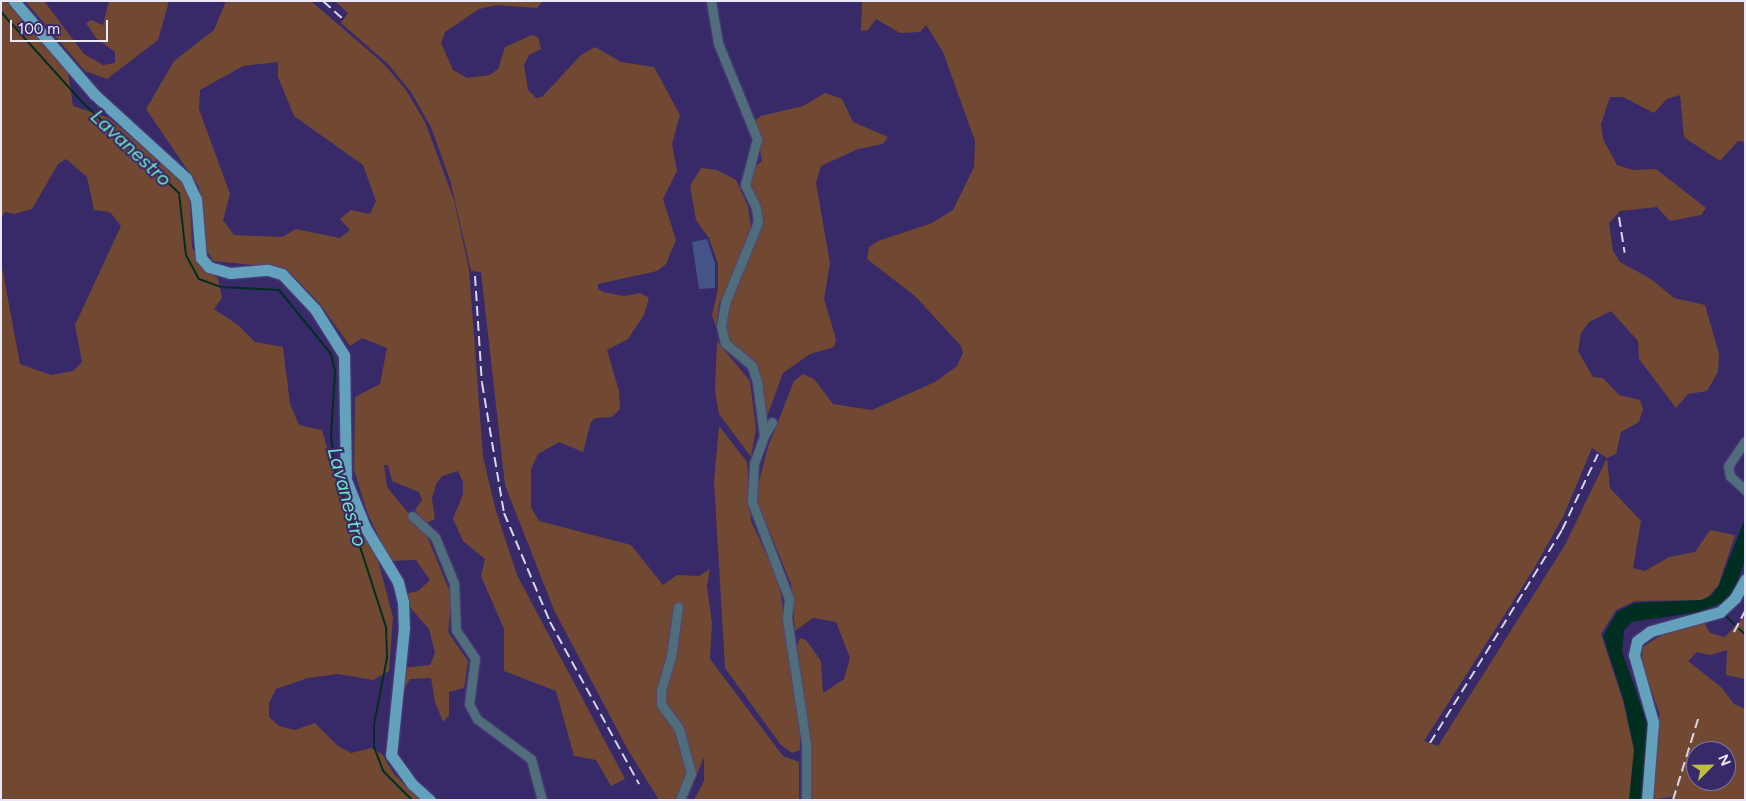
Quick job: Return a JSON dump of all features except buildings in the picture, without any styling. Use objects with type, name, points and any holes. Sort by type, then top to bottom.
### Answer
[{"type":"main road","points":[[14,1],[94,94],[186,178],[196,199],[201,258],[209,267],[230,273],[268,270],[282,274],[315,309],[344,354],[346,480],[365,527],[398,582],[403,602],[404,628],[391,755],[412,784],[430,800]]},
{"type":"main road","points":[[1646,800],[1653,722],[1634,655],[1637,641],[1651,631],[1720,612],[1735,598],[1745,580]]},
{"type":"street","points":[[710,1],[718,43],[757,139],[745,185],[756,208],[758,222],[725,303],[721,326],[725,343],[752,366],[756,375],[764,436]]},
{"type":"street","points":[[772,422],[764,436],[754,462],[752,502],[789,599],[787,618],[806,744],[806,800]]},
{"type":"street","points":[[1745,441],[1728,466],[1730,476],[1745,490]]},
{"type":"street","points":[[412,516],[435,537],[454,583],[456,630],[474,658],[469,704],[477,719],[532,759],[542,800]]},
{"type":"street","points":[[678,607],[671,656],[661,690],[661,704],[679,729],[691,774],[680,800]]},
{"type":"shaded area","points":[[1,1],[6,1],[68,72],[73,106],[109,118],[180,178],[190,198],[192,248],[218,279],[222,298],[214,309],[238,325],[255,342],[283,347],[290,404],[299,425],[322,430],[341,497],[375,549],[393,617],[389,671],[373,680],[338,674],[308,678],[276,689],[269,703],[269,717],[279,726],[295,730],[315,723],[338,746],[351,753],[371,748],[382,754],[394,774],[421,800],[1,800],[1,262],[20,364],[51,375],[73,371],[82,362],[75,325],[121,226],[110,212],[94,210],[87,177],[66,159],[58,164],[32,209],[14,214],[5,212],[1,218]]},
{"type":"shaded area","points":[[25,1],[44,1],[84,54],[103,65],[115,63],[115,52],[96,38],[86,23],[91,20],[103,25],[109,1],[169,1],[158,40],[107,79],[85,71]]},
{"type":"shaded area","points":[[226,1],[311,1],[384,64],[406,90],[425,122],[454,200],[469,269],[483,457],[496,511],[517,575],[625,779],[611,786],[596,760],[574,756],[556,691],[504,671],[504,629],[481,576],[485,559],[463,541],[453,519],[463,494],[463,482],[458,471],[442,476],[436,484],[432,498],[435,519],[424,524],[415,510],[422,500],[419,492],[392,481],[388,465],[384,465],[387,487],[427,536],[452,597],[448,632],[468,661],[464,688],[449,692],[449,715],[443,722],[435,702],[431,678],[410,679],[401,694],[401,668],[430,665],[435,653],[429,629],[408,605],[405,594],[418,591],[430,580],[416,560],[390,561],[367,512],[354,470],[355,397],[380,384],[387,348],[362,338],[350,346],[320,304],[285,268],[213,261],[206,249],[199,187],[146,109],[174,61],[214,30]],"holes":[[[278,62],[278,77],[294,116],[363,165],[376,201],[370,214],[351,210],[340,219],[350,230],[340,238],[296,229],[282,237],[234,235],[223,220],[230,194],[199,109],[200,90],[243,66]]]},
{"type":"shaded area","points":[[335,1],[543,1],[537,8],[497,5],[479,9],[445,32],[441,43],[453,70],[467,78],[490,75],[498,69],[505,47],[532,35],[538,37],[541,49],[529,55],[524,65],[528,90],[536,98],[542,97],[581,55],[595,47],[621,62],[654,67],[680,115],[672,144],[677,171],[663,199],[676,240],[666,264],[657,271],[598,284],[598,289],[603,292],[624,296],[640,293],[649,298],[644,315],[628,339],[607,350],[619,391],[620,409],[612,417],[595,418],[591,422],[583,452],[559,442],[538,454],[531,469],[531,507],[539,521],[631,545],[663,585],[677,575],[699,576],[710,569],[707,586],[712,623],[710,659],[783,756],[799,762],[799,800],[694,800],[704,781],[704,757],[691,789],[676,800],[659,800],[628,750],[554,610],[505,485],[481,272],[471,271],[450,180],[431,127],[411,92],[388,64],[341,23],[348,13]]},
{"type":"shaded area","points":[[862,1],[1745,1],[1745,142],[1738,141],[1720,161],[1684,137],[1680,95],[1667,99],[1654,113],[1623,97],[1610,97],[1601,124],[1603,139],[1617,165],[1633,170],[1656,169],[1706,208],[1701,215],[1670,221],[1657,207],[1620,211],[1609,223],[1613,251],[1620,262],[1651,279],[1674,298],[1705,305],[1719,354],[1718,372],[1707,391],[1688,394],[1676,408],[1639,359],[1638,341],[1611,311],[1589,322],[1581,333],[1578,351],[1593,377],[1603,378],[1619,395],[1640,400],[1643,409],[1639,422],[1621,432],[1616,454],[1607,458],[1610,488],[1641,521],[1633,568],[1645,571],[1669,557],[1695,552],[1710,530],[1735,535],[1718,586],[1705,600],[1635,601],[1616,610],[1601,634],[1623,701],[1635,755],[1631,800],[811,800],[797,645],[800,638],[806,640],[821,661],[823,693],[844,679],[850,658],[836,622],[813,618],[795,631],[791,584],[758,504],[758,485],[768,447],[794,381],[803,374],[814,379],[833,404],[872,410],[935,382],[957,366],[963,353],[961,346],[915,296],[867,259],[869,247],[878,241],[932,223],[953,210],[974,167],[975,141],[943,52],[926,25],[920,32],[900,33],[876,19],[868,30],[861,31]],"holes":[[[1592,448],[1607,458],[1565,545],[1438,746],[1424,741],[1533,570],[1563,517]]]},
{"type":"shaded area","points":[[825,93],[842,99],[853,122],[888,137],[883,144],[858,149],[821,166],[816,183],[830,263],[824,299],[836,339],[834,347],[810,354],[783,373],[766,419],[759,375],[730,344],[725,328],[727,310],[760,223],[749,187],[752,169],[762,161],[754,121],[761,116],[803,106]]},
{"type":"shaded area","points":[[701,168],[717,170],[736,180],[748,206],[751,227],[734,276],[719,304],[716,327],[712,315],[718,289],[718,264],[709,238],[696,220],[690,186]]},
{"type":"shaded area","points":[[717,341],[750,381],[756,429],[751,457],[719,414],[715,391]]},
{"type":"shaded area","points":[[719,426],[747,462],[751,521],[779,580],[800,733],[800,750],[792,753],[781,745],[725,668],[714,481]]},
{"type":"shaded area","points":[[1745,518],[1745,560],[1735,589],[1725,602],[1699,612],[1632,622],[1624,630],[1622,652],[1650,730],[1641,800],[1629,800],[1634,749],[1624,701],[1603,636],[1617,612],[1634,603],[1701,600],[1712,595],[1719,585]]},
{"type":"shaded area","points":[[1745,616],[1745,679],[1726,675],[1727,650],[1710,655],[1697,652],[1688,661],[1721,687],[1734,704],[1745,709],[1745,800],[1675,800],[1671,797],[1650,800],[1656,722],[1660,715],[1641,663],[1643,647],[1666,632],[1704,622],[1710,633],[1725,637]]},
{"type":"waterway","name":"Lavanestro","points":[[1,12],[82,102],[179,193],[186,255],[199,279],[221,287],[279,290],[331,354],[335,372],[331,435],[334,466],[386,627],[387,658],[374,724],[374,747],[383,771],[412,800]]},
{"type":"waterway","points":[[1725,615],[1734,624]]},
{"type":"waterway","points":[[1739,629],[1745,634]]},
{"type":"railway","points":[[323,1],[344,20]]},
{"type":"railway","points":[[1619,217],[1625,253]]},
{"type":"railway","points":[[475,276],[482,383],[504,513],[550,622],[639,784]]},
{"type":"railway","points":[[1430,743],[1562,530],[1598,454]]},
{"type":"railway","points":[[1734,632],[1745,611]]},
{"type":"railway","points":[[1673,800],[1699,716]]}]
